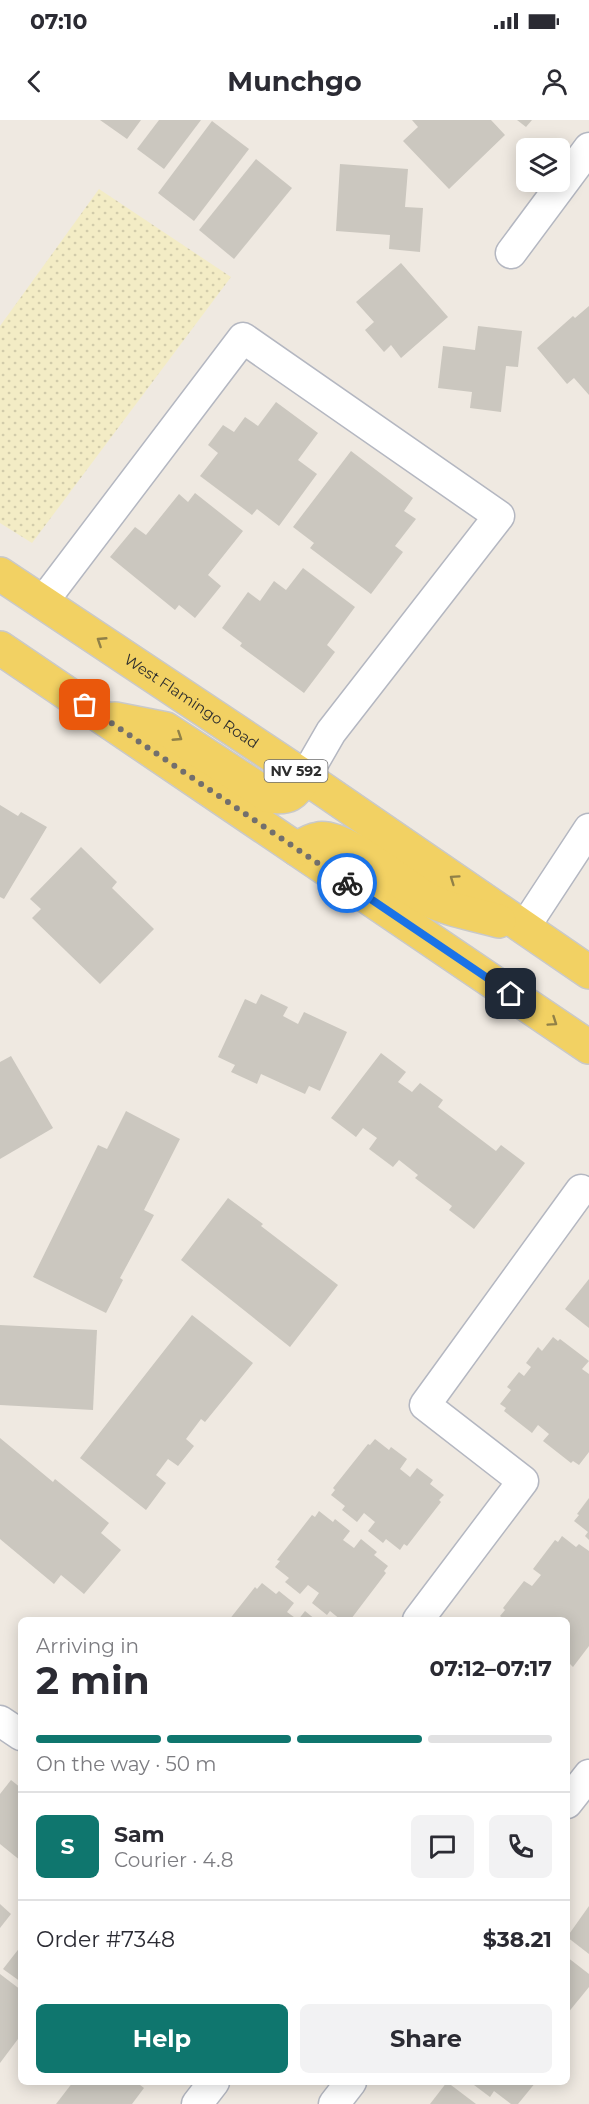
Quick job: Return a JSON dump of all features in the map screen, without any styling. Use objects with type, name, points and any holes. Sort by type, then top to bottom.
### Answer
[{"type":"main road","name":"West Flamingo Road","points":[[0,574],[305,777],[589,972]]},
{"type":"main road","points":[[0,648],[589,1047]]},
{"type":"main road","points":[[101,717],[166,729],[269,796],[284,798],[294,793],[305,777]]},
{"type":"main road","points":[[297,849],[319,838],[329,840],[374,862],[433,902],[524,928]]},
{"type":"street","points":[[511,253],[589,148]]},
{"type":"street","points":[[42,603],[243,338],[499,516],[331,732],[305,777]]},
{"type":"street","points":[[524,928],[589,829]]},
{"type":"street","points":[[420,1617],[523,1481],[424,1405],[581,1190]]},
{"type":"street","points":[[0,1720],[18,1733]]},
{"type":"street","points":[[570,1799],[589,1774]]},
{"type":"street","points":[[197,2104],[212,2085]]},
{"type":"street","points":[[334,2104],[349,2085]]},
{"type":"sand","points":[[99,189],[231,277],[32,543],[0,523],[0,326]]},
{"type":"building","points":[[100,120],[141,120],[127,139]]},
{"type":"building","points":[[159,120],[201,120],[164,169],[137,149]]},
{"type":"building","points":[[412,120],[491,120],[505,135],[449,189],[403,141],[418,127]]},
{"type":"building","points":[[517,120],[532,120],[526,127]]},
{"type":"building","points":[[212,121],[249,149],[194,221],[158,193]]},
{"type":"building","points":[[256,159],[292,188],[234,259],[199,230]]},
{"type":"building","points":[[340,164],[408,169],[405,207],[423,208],[420,252],[389,249],[390,235],[336,231]]},
{"type":"building","points":[[401,263],[448,317],[401,358],[391,345],[384,352],[365,330],[374,322],[356,302]]},
{"type":"building","points":[[589,306],[589,395],[574,378],[567,384],[537,348],[573,316],[575,318]]},
{"type":"building","points":[[478,326],[522,331],[518,367],[506,366],[501,412],[470,408],[472,392],[438,388],[443,346],[475,350]]},
{"type":"building","points":[[276,402],[318,433],[298,460],[317,474],[279,526],[257,509],[252,515],[200,476],[218,453],[208,445],[223,425],[234,432],[245,417],[258,426]]},
{"type":"building","points":[[351,451],[413,498],[404,511],[416,519],[395,546],[403,552],[371,594],[310,548],[314,543],[293,527]]},
{"type":"building","points":[[195,493],[243,531],[208,575],[221,586],[195,618],[179,605],[175,610],[110,557],[135,527],[146,535],[179,494],[188,502]]},
{"type":"building","points":[[303,568],[355,607],[327,645],[335,652],[304,693],[240,646],[242,643],[222,628],[248,592],[260,601],[274,581],[286,590]]},
{"type":"building","points":[[0,805],[18,816],[21,812],[47,827],[4,899],[0,897]]},
{"type":"building","points":[[81,847],[117,882],[112,888],[154,929],[100,984],[32,918],[41,909],[30,899]]},
{"type":"building","points":[[261,994],[288,1007],[283,1016],[298,1024],[304,1012],[347,1032],[320,1091],[309,1086],[305,1094],[261,1074],[257,1084],[231,1072],[235,1065],[218,1057],[245,999],[256,1004]]},
{"type":"building","points":[[381,1053],[406,1072],[398,1082],[412,1092],[420,1083],[443,1100],[438,1107],[496,1151],[501,1145],[525,1163],[474,1229],[449,1210],[452,1206],[415,1178],[418,1175],[399,1160],[393,1167],[369,1149],[377,1138],[363,1128],[356,1137],[331,1118]]},
{"type":"building","points":[[11,1056],[53,1128],[0,1159],[0,1062]]},
{"type":"building","points":[[126,1111],[180,1139],[144,1210],[154,1215],[120,1278],[123,1280],[106,1313],[33,1277],[98,1145],[107,1149]]},
{"type":"building","points":[[228,1198],[338,1285],[290,1347],[181,1260]]},
{"type":"building","points":[[589,1279],[589,1328],[565,1309]]},
{"type":"building","points":[[192,1315],[253,1363],[205,1422],[201,1419],[186,1439],[194,1446],[178,1466],[168,1459],[156,1475],[166,1483],[146,1510],[80,1458]]},
{"type":"building","points":[[0,1325],[97,1330],[93,1410],[0,1405]]},
{"type":"building","points":[[553,1337],[558,1341],[560,1339],[589,1361],[582,1369],[589,1374],[589,1452],[579,1465],[573,1461],[571,1463],[543,1441],[549,1434],[538,1425],[532,1433],[504,1411],[506,1408],[500,1404],[511,1390],[507,1387],[519,1372],[524,1376],[531,1367],[526,1363],[538,1347],[542,1351]]},
{"type":"building","points":[[0,1438],[53,1482],[55,1479],[109,1523],[101,1533],[121,1550],[84,1594],[61,1575],[54,1584],[0,1539]]},
{"type":"building","points":[[375,1439],[389,1450],[391,1447],[407,1459],[400,1469],[410,1477],[417,1468],[433,1480],[430,1484],[444,1495],[407,1546],[404,1544],[400,1550],[386,1539],[383,1543],[368,1531],[375,1522],[364,1513],[357,1522],[342,1510],[345,1506],[331,1495],[335,1490],[333,1488],[368,1444],[370,1445]]},
{"type":"building","points":[[589,1498],[589,1540],[585,1536],[588,1532],[574,1521]]},
{"type":"building","points":[[319,1511],[333,1522],[335,1519],[350,1531],[343,1540],[354,1548],[361,1539],[377,1552],[374,1555],[388,1566],[384,1571],[386,1573],[353,1617],[337,1617],[330,1611],[327,1615],[312,1603],[319,1593],[308,1585],[300,1594],[285,1582],[289,1578],[275,1567],[280,1561],[277,1560],[312,1515],[315,1517]]},
{"type":"building","points":[[562,1536],[576,1547],[579,1544],[589,1551],[589,1646],[573,1667],[570,1664],[570,1617],[500,1616],[505,1610],[503,1608],[524,1581],[532,1586],[541,1575],[533,1569],[555,1540],[558,1542]]},
{"type":"building","points":[[262,1583],[276,1594],[279,1591],[294,1603],[287,1612],[294,1617],[231,1617],[255,1587],[257,1589]]},
{"type":"building","points":[[305,1611],[312,1617],[300,1617]]},
{"type":"building","points":[[11,1780],[18,1786],[18,1859],[0,1844],[0,1794]]},
{"type":"building","points":[[0,1904],[11,1914],[0,1928]]},
{"type":"building","points":[[589,1906],[589,1954],[570,1939],[570,1933]]},
{"type":"building","points":[[18,1950],[18,1980],[3,1969]]},
{"type":"building","points":[[570,1959],[589,1974],[589,1987],[570,2010]]},
{"type":"building","points":[[0,1974],[18,1988],[18,2039],[0,2063]]},
{"type":"building","points":[[71,2085],[140,2085],[144,2088],[132,2104],[56,2104]]},
{"type":"building","points":[[445,2085],[451,2085],[476,2104],[430,2104]]},
{"type":"building","points":[[474,2085],[534,2085],[518,2104],[511,2104],[494,2091],[490,2097]]},
{"type":"way so far","points":[[85,705],[347,883]]},
{"type":"route","points":[[347,883],[511,994]]}]
